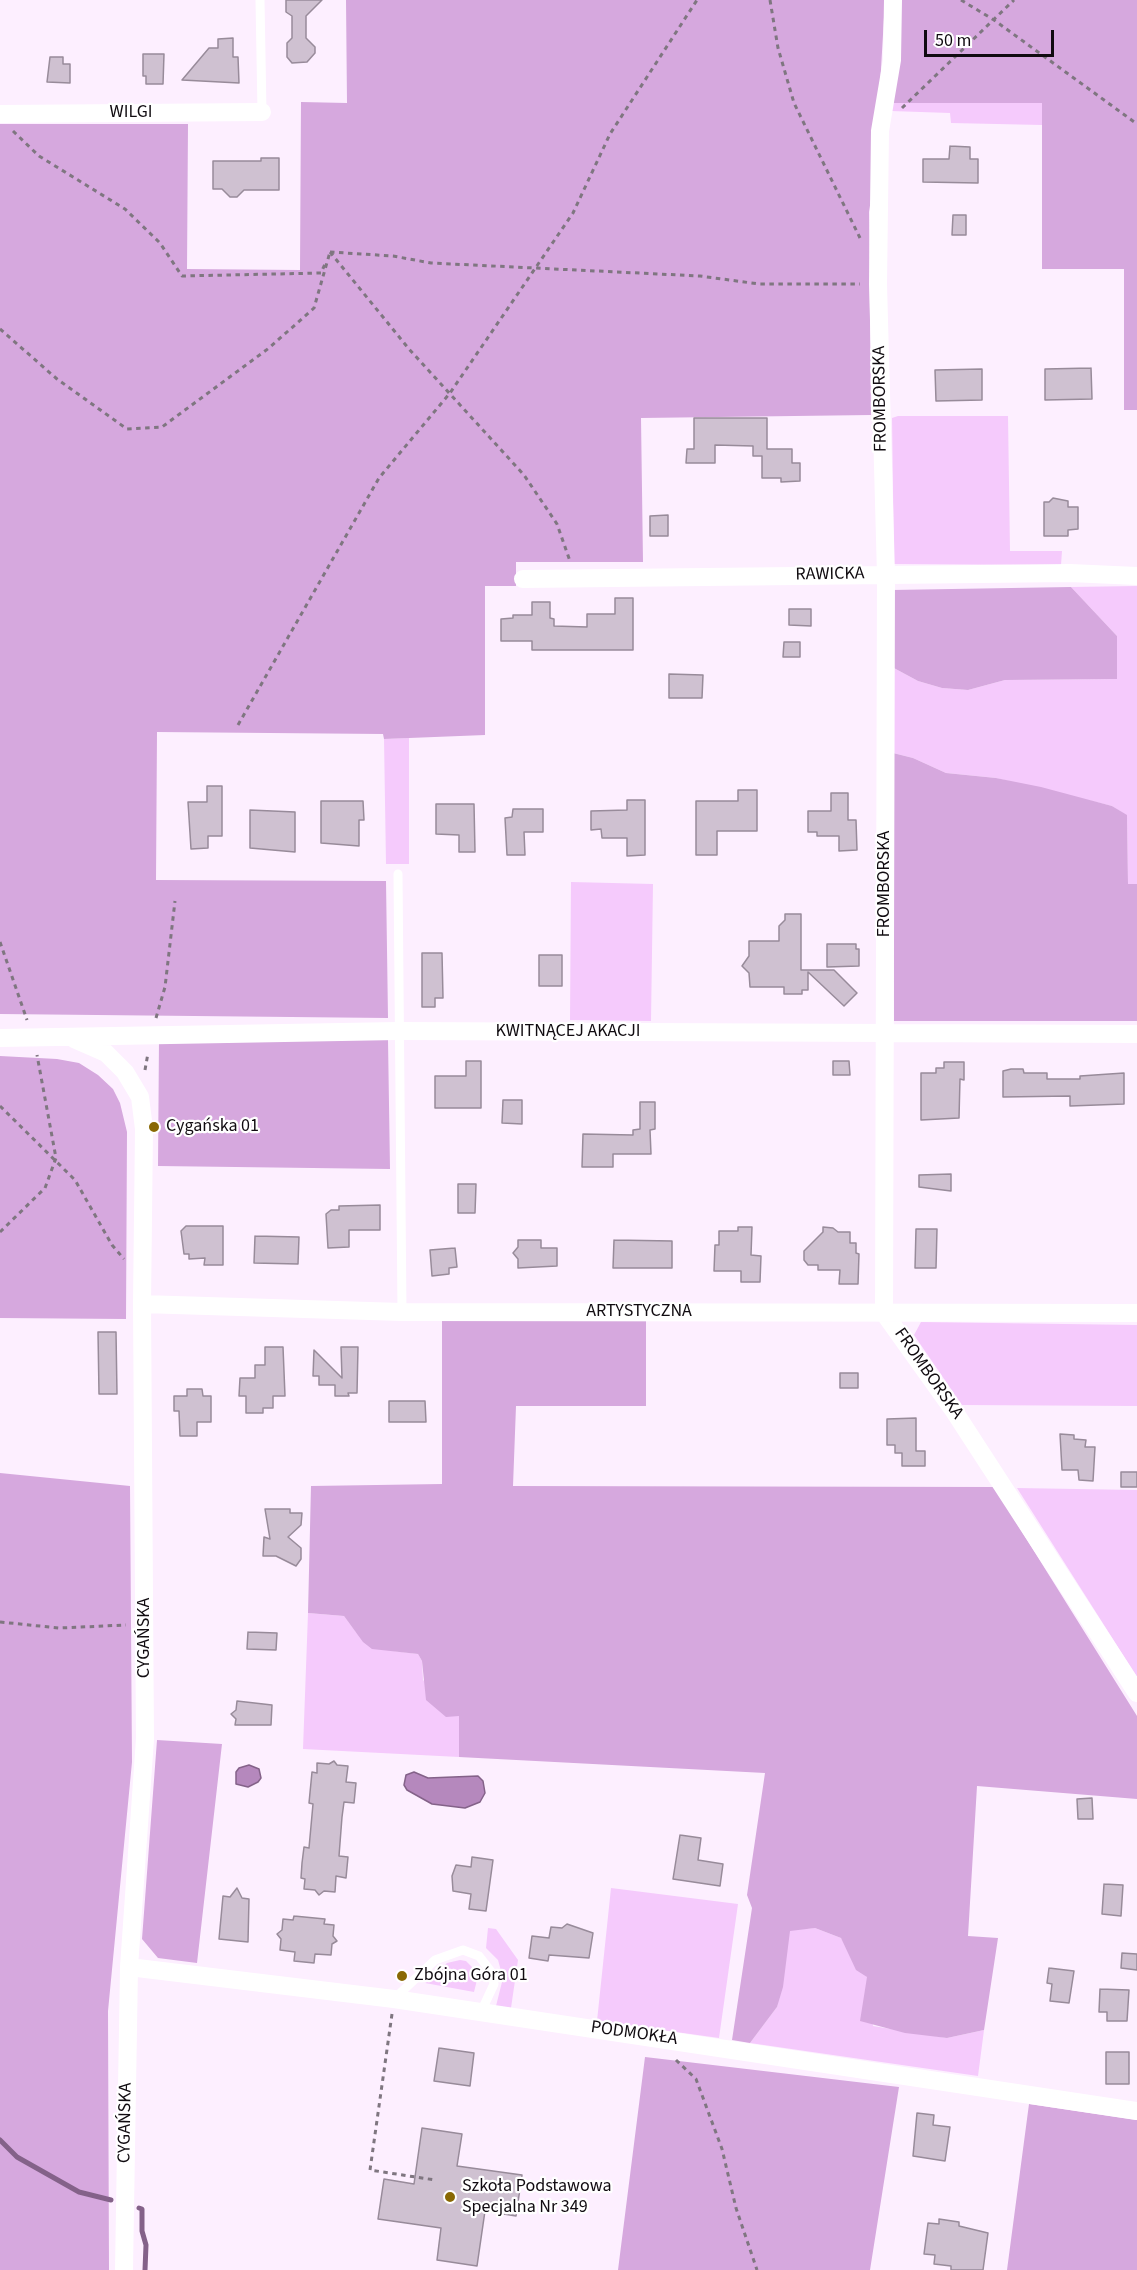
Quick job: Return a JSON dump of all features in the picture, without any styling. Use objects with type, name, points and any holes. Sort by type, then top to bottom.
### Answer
[{"type":"street","name":"FROMBORSKA","points":[[893,0],[892,60],[880,131],[878,284],[886,574],[884,1313],[954,1411],[1137,1693]]},
{"type":"street","name":"WILGI","points":[[4,120],[262,112]]},
{"type":"street","name":"RAWICKA","points":[[523,579],[1070,573],[1137,576]]},
{"type":"street","name":"KWITNĄCEJ AKACJI","points":[[0,1038],[74,1039],[152,1035],[398,1031],[1137,1034]]},
{"type":"street","name":"CYGAŃSKA","points":[[74,1039],[106,1053],[125,1071],[140,1097],[144,1130],[142,1304],[145,1739],[129,1967],[124,2270]]},
{"type":"street","name":"ARTYSTYCZNA","points":[[142,1304],[402,1312],[1137,1313]]},
{"type":"street","name":"PODMOKŁA","points":[[129,1967],[394,1999],[1137,2111]]},
{"type":"lane","points":[[260,0],[262,112]]},
{"type":"lane","points":[[398,874],[402,1312]]},
{"type":"lane","points":[[394,1999],[435,1960],[462,1950],[479,1956],[492,1973],[491,1991],[481,2012]]},
{"type":"path","points":[[238,725],[379,478],[450,393],[573,213],[610,134],[697,0]]},
{"type":"path","points":[[770,0],[778,48],[794,103],[864,245]]},
{"type":"path","points":[[961,0],[994,20],[1137,124]]},
{"type":"path","points":[[880,131],[909,99],[1014,0]]},
{"type":"path","points":[[4,120],[39,156],[125,209],[160,243],[182,276],[321,273],[330,252]]},
{"type":"path","points":[[330,252],[393,256],[431,263],[700,276],[759,285],[878,284]]},
{"type":"path","points":[[0,329],[57,379],[127,429],[162,427],[269,348],[315,308],[330,252]]},
{"type":"path","points":[[330,252],[409,350],[524,475],[557,524],[577,578]]},
{"type":"path","points":[[140,1097],[152,1035],[165,987],[175,901]]},
{"type":"path","points":[[0,942],[33,1038],[56,1158],[45,1188],[0,1232]]},
{"type":"path","points":[[0,1106],[56,1158],[75,1180],[112,1245],[143,1281]]},
{"type":"path","points":[[0,1622],[59,1628],[146,1624]]},
{"type":"path","points":[[394,1999],[370,2170],[435,2180]]},
{"type":"path","points":[[672,2057],[696,2079],[722,2149],[736,2208],[758,2270]]},
{"type":"shaded area","points":[[346,0],[885,0],[875,173],[869,212],[871,415],[641,418],[643,562],[516,562],[516,586],[485,586],[485,735],[384,739],[383,734],[157,732],[156,880],[386,881],[388,1018],[0,1014],[0,124],[188,124],[187,269],[300,270],[301,102],[347,103]]},
{"type":"shaded area","points":[[899,0],[1137,0],[1137,410],[1124,410],[1124,269],[1042,269],[1042,103],[893,103]]},
{"type":"shaded area","points":[[893,103],[1042,103],[1042,125],[951,123],[950,113],[891,111]]},
{"type":"shaded area","points":[[898,416],[1008,416],[1010,551],[1062,551],[1061,565],[894,564],[892,418]]},
{"type":"shaded area","points":[[1137,586],[1137,884],[1128,885],[1127,816],[1112,806],[996,778],[946,773],[913,758],[893,753],[892,667],[918,681],[942,688],[968,690],[1005,680],[1116,679],[1117,636],[1071,587]]},
{"type":"shaded area","points":[[1071,587],[1117,636],[1117,679],[1005,680],[968,690],[942,688],[918,681],[892,667],[892,590]]},
{"type":"shaded area","points":[[409,738],[409,864],[386,864],[384,739]]},
{"type":"shaded area","points":[[893,753],[913,758],[946,773],[996,778],[1041,787],[1112,806],[1127,815],[1128,884],[1137,884],[1137,1021],[894,1021]]},
{"type":"shaded area","points":[[571,882],[653,884],[651,1021],[570,1020]]},
{"type":"shaded area","points":[[159,1039],[388,1040],[390,1169],[158,1166]]},
{"type":"shaded area","points":[[0,1056],[57,1059],[79,1063],[98,1075],[113,1089],[120,1103],[127,1132],[126,1319],[0,1318]]},
{"type":"shaded area","points":[[442,1321],[646,1321],[646,1406],[516,1406],[513,1486],[994,1487],[1137,1716],[1137,1799],[977,1786],[968,1936],[998,1938],[984,2030],[947,2038],[905,2033],[860,2021],[867,1977],[856,1970],[841,1938],[815,1928],[790,1931],[783,1987],[777,2007],[750,2043],[732,2040],[752,1908],[747,1895],[765,1773],[459,1757],[459,1716],[446,1717],[426,1700],[422,1661],[418,1654],[372,1649],[363,1642],[344,1616],[308,1613],[311,1486],[442,1484]]},
{"type":"shaded area","points":[[921,1322],[1137,1325],[1137,1406],[962,1405],[914,1335]]},
{"type":"shaded area","points":[[0,1473],[130,1486],[132,1762],[108,2011],[109,2270],[0,2270]]},
{"type":"shaded area","points":[[1017,1488],[1137,1490],[1137,1677]]},
{"type":"shaded area","points":[[308,1613],[344,1616],[356,1632],[394,1651],[418,1654],[422,1661],[423,1680],[459,1716],[459,1757],[303,1749]]},
{"type":"shaded area","points":[[157,1740],[222,1744],[197,1963],[158,1958],[142,1939]]},
{"type":"shaded area","points":[[249,1765],[259,1769],[261,1778],[248,1787],[236,1784],[236,1772],[239,1768]]},
{"type":"shaded area","points":[[414,1772],[428,1778],[478,1776],[483,1781],[485,1793],[480,1802],[465,1808],[432,1804],[407,1790],[404,1785],[406,1775]]},
{"type":"shaded area","points":[[611,1888],[738,1904],[719,2038],[597,2021]]},
{"type":"shaded area","points":[[488,1928],[496,1929],[518,1960],[511,2008],[496,2006],[503,1978],[498,1960],[486,1948]]},
{"type":"shaded area","points":[[815,1928],[841,1938],[867,1977],[873,2026],[947,2038],[984,2030],[978,2076],[750,2043],[777,2007],[789,1930]]},
{"type":"shaded area","points":[[466,1961],[475,1970],[477,1980],[474,1992],[425,1983],[447,1963]]},
{"type":"shaded area","points":[[645,2057],[899,2087],[870,2270],[618,2270]]},
{"type":"shaded area","points":[[1029,2104],[1137,2120],[1137,2270],[1007,2270]]},
{"type":"building","points":[[286,0],[322,0],[306,16],[306,38],[315,47],[315,53],[307,62],[292,63],[287,57],[287,43],[292,38],[292,16],[286,12]]},
{"type":"building","points":[[233,38],[233,57],[238,57],[239,83],[182,80],[209,48],[218,48],[218,39]]},
{"type":"building","points":[[143,54],[164,54],[163,84],[146,84],[146,76],[143,76]]},
{"type":"building","points":[[50,57],[63,57],[63,64],[70,64],[70,83],[47,82]]},
{"type":"building","points":[[950,146],[970,147],[970,159],[978,159],[978,183],[923,182],[923,159],[949,159]]},
{"type":"building","points":[[261,158],[279,158],[279,190],[244,190],[237,197],[230,197],[222,189],[213,189],[213,161],[261,161]]},
{"type":"building","points":[[953,215],[966,215],[966,235],[952,235]]},
{"type":"building","points":[[1091,368],[1092,399],[1045,400],[1045,369]]},
{"type":"building","points":[[982,369],[982,400],[936,401],[935,370]]},
{"type":"building","points":[[694,418],[767,418],[767,449],[792,449],[792,463],[800,463],[800,481],[781,482],[781,478],[762,478],[762,456],[753,456],[753,446],[715,445],[715,463],[686,463],[687,449],[694,449]]},
{"type":"building","points":[[1053,498],[1068,501],[1068,507],[1078,507],[1078,529],[1068,530],[1068,536],[1044,536],[1044,502],[1049,502]]},
{"type":"building","points":[[668,515],[668,536],[650,536],[650,516]]},
{"type":"building","points":[[615,598],[633,598],[633,650],[532,650],[532,641],[501,641],[501,619],[513,618],[513,615],[532,615],[532,602],[550,602],[550,618],[554,619],[554,626],[587,627],[587,614],[615,614]]},
{"type":"building","points":[[789,609],[811,609],[811,626],[789,625]]},
{"type":"building","points":[[784,642],[800,642],[800,657],[783,657]]},
{"type":"building","points":[[669,674],[703,675],[702,698],[669,698]]},
{"type":"building","points":[[207,786],[222,786],[222,836],[208,836],[208,848],[191,849],[188,802],[207,802]]},
{"type":"building","points":[[738,790],[757,790],[757,831],[717,831],[717,855],[696,855],[696,801],[738,801]]},
{"type":"building","points":[[831,793],[848,793],[848,820],[856,820],[857,850],[839,851],[839,836],[817,836],[817,832],[808,832],[808,811],[831,811]]},
{"type":"building","points":[[627,800],[645,800],[645,855],[627,856],[627,838],[602,838],[601,829],[591,830],[591,811],[627,810]]},
{"type":"building","points":[[321,801],[363,801],[364,820],[359,820],[359,846],[321,843]]},
{"type":"building","points":[[436,804],[474,804],[475,852],[459,852],[459,835],[436,834]]},
{"type":"building","points":[[513,809],[543,809],[543,832],[524,832],[525,855],[507,855],[505,818],[512,817]]},
{"type":"building","points":[[250,810],[295,812],[295,852],[250,848]]},
{"type":"building","points":[[785,914],[801,914],[801,970],[834,970],[857,993],[844,1006],[808,972],[808,990],[802,990],[802,994],[784,994],[784,987],[750,987],[749,973],[742,966],[749,956],[749,941],[779,941],[779,926],[785,920]]},
{"type":"building","points":[[827,944],[856,944],[856,949],[859,949],[859,966],[827,967]]},
{"type":"building","points":[[422,953],[442,953],[443,998],[435,998],[435,1007],[422,1007]]},
{"type":"building","points":[[539,955],[562,955],[562,986],[539,986]]},
{"type":"building","points":[[466,1061],[481,1061],[481,1108],[435,1108],[435,1076],[466,1076]]},
{"type":"building","points":[[833,1061],[849,1061],[850,1075],[833,1075]]},
{"type":"building","points":[[944,1062],[964,1062],[964,1080],[960,1079],[959,1118],[921,1120],[921,1073],[936,1073],[936,1068],[944,1068]]},
{"type":"building","points":[[1023,1069],[1024,1073],[1047,1073],[1047,1079],[1080,1079],[1080,1076],[1124,1073],[1124,1104],[1070,1106],[1070,1096],[1003,1097],[1003,1071]]},
{"type":"building","points":[[503,1100],[522,1100],[522,1124],[502,1123]]},
{"type":"building","points":[[640,1102],[655,1102],[655,1129],[650,1130],[651,1154],[613,1154],[613,1167],[582,1167],[583,1134],[633,1135],[633,1130],[640,1129]]},
{"type":"building","points":[[951,1174],[951,1191],[919,1187],[919,1175]]},
{"type":"building","points":[[458,1184],[476,1184],[475,1213],[458,1213]]},
{"type":"building","points":[[380,1205],[380,1230],[349,1230],[349,1247],[328,1248],[326,1214],[331,1210],[339,1210],[339,1206]]},
{"type":"building","points":[[186,1226],[223,1226],[223,1265],[204,1265],[205,1258],[189,1259],[189,1254],[184,1254],[181,1231]]},
{"type":"building","points":[[738,1227],[752,1227],[751,1255],[761,1256],[760,1282],[741,1282],[741,1271],[714,1271],[715,1245],[719,1245],[719,1231],[738,1231]]},
{"type":"building","points":[[823,1227],[833,1228],[838,1232],[850,1232],[850,1243],[856,1243],[856,1253],[859,1254],[858,1284],[839,1284],[840,1270],[818,1270],[818,1265],[808,1265],[804,1260],[804,1251],[823,1232]]},
{"type":"building","points":[[916,1229],[937,1229],[936,1268],[915,1268]]},
{"type":"building","points":[[255,1236],[299,1237],[298,1264],[254,1263]]},
{"type":"building","points":[[518,1240],[541,1240],[541,1248],[557,1248],[557,1266],[518,1268],[518,1259],[513,1253],[518,1247]]},
{"type":"building","points":[[614,1240],[672,1241],[672,1268],[613,1268]]},
{"type":"building","points":[[455,1248],[457,1267],[449,1268],[449,1274],[432,1276],[430,1250]]},
{"type":"building","points":[[98,1332],[116,1332],[117,1394],[99,1394]]},
{"type":"building","points":[[265,1347],[283,1347],[285,1396],[273,1396],[273,1408],[263,1408],[263,1413],[246,1413],[246,1396],[239,1396],[240,1378],[255,1378],[255,1365],[265,1365]]},
{"type":"building","points":[[341,1347],[358,1347],[357,1393],[348,1393],[349,1396],[335,1396],[335,1385],[319,1385],[319,1376],[313,1376],[314,1350],[342,1378]]},
{"type":"building","points":[[840,1373],[858,1373],[858,1388],[840,1388]]},
{"type":"building","points":[[187,1389],[202,1389],[203,1396],[211,1396],[211,1422],[197,1422],[197,1436],[180,1436],[179,1411],[174,1411],[174,1396],[187,1396]]},
{"type":"building","points":[[389,1401],[425,1401],[426,1422],[389,1422]]},
{"type":"building","points":[[916,1418],[916,1451],[925,1451],[925,1466],[902,1466],[902,1453],[895,1453],[895,1445],[887,1445],[887,1419]]},
{"type":"building","points":[[1060,1434],[1074,1435],[1074,1439],[1086,1440],[1085,1447],[1095,1447],[1093,1481],[1079,1480],[1078,1470],[1062,1470]]},
{"type":"building","points":[[1121,1472],[1137,1472],[1137,1487],[1121,1487]]},
{"type":"building","points":[[265,1509],[290,1509],[290,1513],[302,1513],[301,1525],[288,1537],[301,1548],[301,1559],[296,1566],[276,1556],[263,1556],[264,1537],[270,1539]]},
{"type":"building","points":[[248,1632],[277,1633],[276,1650],[247,1649]]},
{"type":"building","points":[[237,1701],[272,1705],[271,1725],[235,1725],[236,1719],[231,1714],[236,1710]]},
{"type":"building","points":[[334,1761],[337,1765],[348,1766],[346,1782],[356,1783],[354,1803],[344,1802],[342,1817],[339,1856],[348,1857],[346,1878],[336,1876],[335,1892],[324,1891],[319,1895],[315,1890],[304,1889],[305,1879],[301,1878],[304,1847],[309,1848],[313,1804],[309,1803],[312,1772],[317,1773],[317,1763],[329,1764]]},
{"type":"building","points":[[1092,1798],[1093,1819],[1078,1819],[1077,1799]]},
{"type":"building","points":[[680,1835],[701,1838],[698,1860],[723,1864],[720,1886],[673,1879]]},
{"type":"building","points":[[472,1857],[493,1860],[486,1911],[469,1909],[471,1894],[453,1891],[452,1876],[456,1865],[471,1867]]},
{"type":"building","points":[[1104,1884],[1123,1885],[1121,1916],[1102,1914]]},
{"type":"building","points":[[237,1888],[242,1898],[249,1899],[248,1942],[219,1939],[223,1896],[230,1897]]},
{"type":"building","points":[[294,1916],[325,1919],[324,1924],[334,1925],[333,1936],[337,1941],[332,1944],[331,1955],[315,1954],[314,1963],[294,1961],[295,1952],[280,1950],[281,1939],[277,1934],[282,1930],[283,1919],[293,1920]]},
{"type":"building","points":[[567,1924],[593,1933],[589,1958],[549,1955],[548,1961],[529,1958],[532,1936],[549,1938],[551,1927],[562,1928]]},
{"type":"building","points":[[1122,1953],[1137,1954],[1137,1970],[1121,1968]]},
{"type":"building","points":[[1049,1968],[1074,1971],[1069,2003],[1050,2001],[1052,1984],[1047,1983]]},
{"type":"building","points":[[1100,1989],[1129,1990],[1127,2021],[1107,2021],[1107,2012],[1099,2012]]},
{"type":"building","points":[[439,2048],[474,2053],[470,2086],[434,2081]]},
{"type":"building","points":[[1106,2052],[1129,2052],[1129,2084],[1106,2084]]},
{"type":"building","points":[[917,2113],[934,2115],[933,2125],[950,2127],[945,2161],[913,2156]]},
{"type":"building","name":"Szkoła Podstawowa Specjalna Nr 349","points":[[422,2128],[462,2134],[457,2166],[522,2175],[516,2216],[485,2211],[477,2266],[437,2260],[441,2228],[378,2219],[384,2179],[414,2184]]},
{"type":"building","points":[[939,2219],[959,2222],[959,2226],[988,2233],[983,2270],[951,2270],[951,2266],[934,2264],[935,2255],[924,2254],[928,2223],[939,2224]]},
{"type":"waterway","points":[[0,2140],[17,2157],[79,2192],[111,2200]]},
{"type":"waterway","points":[[139,2208],[142,2209],[142,2231],[146,2245],[145,2270]]},
{"type":"place","name":"Cygańska 01","points":[[154,1127]]},
{"type":"place","name":"Zbójna Góra 01","points":[[402,1976]]},
{"type":"place","name":"Szkoła Podstawowa Specjalna Nr 349","points":[[450,2197]]}]
